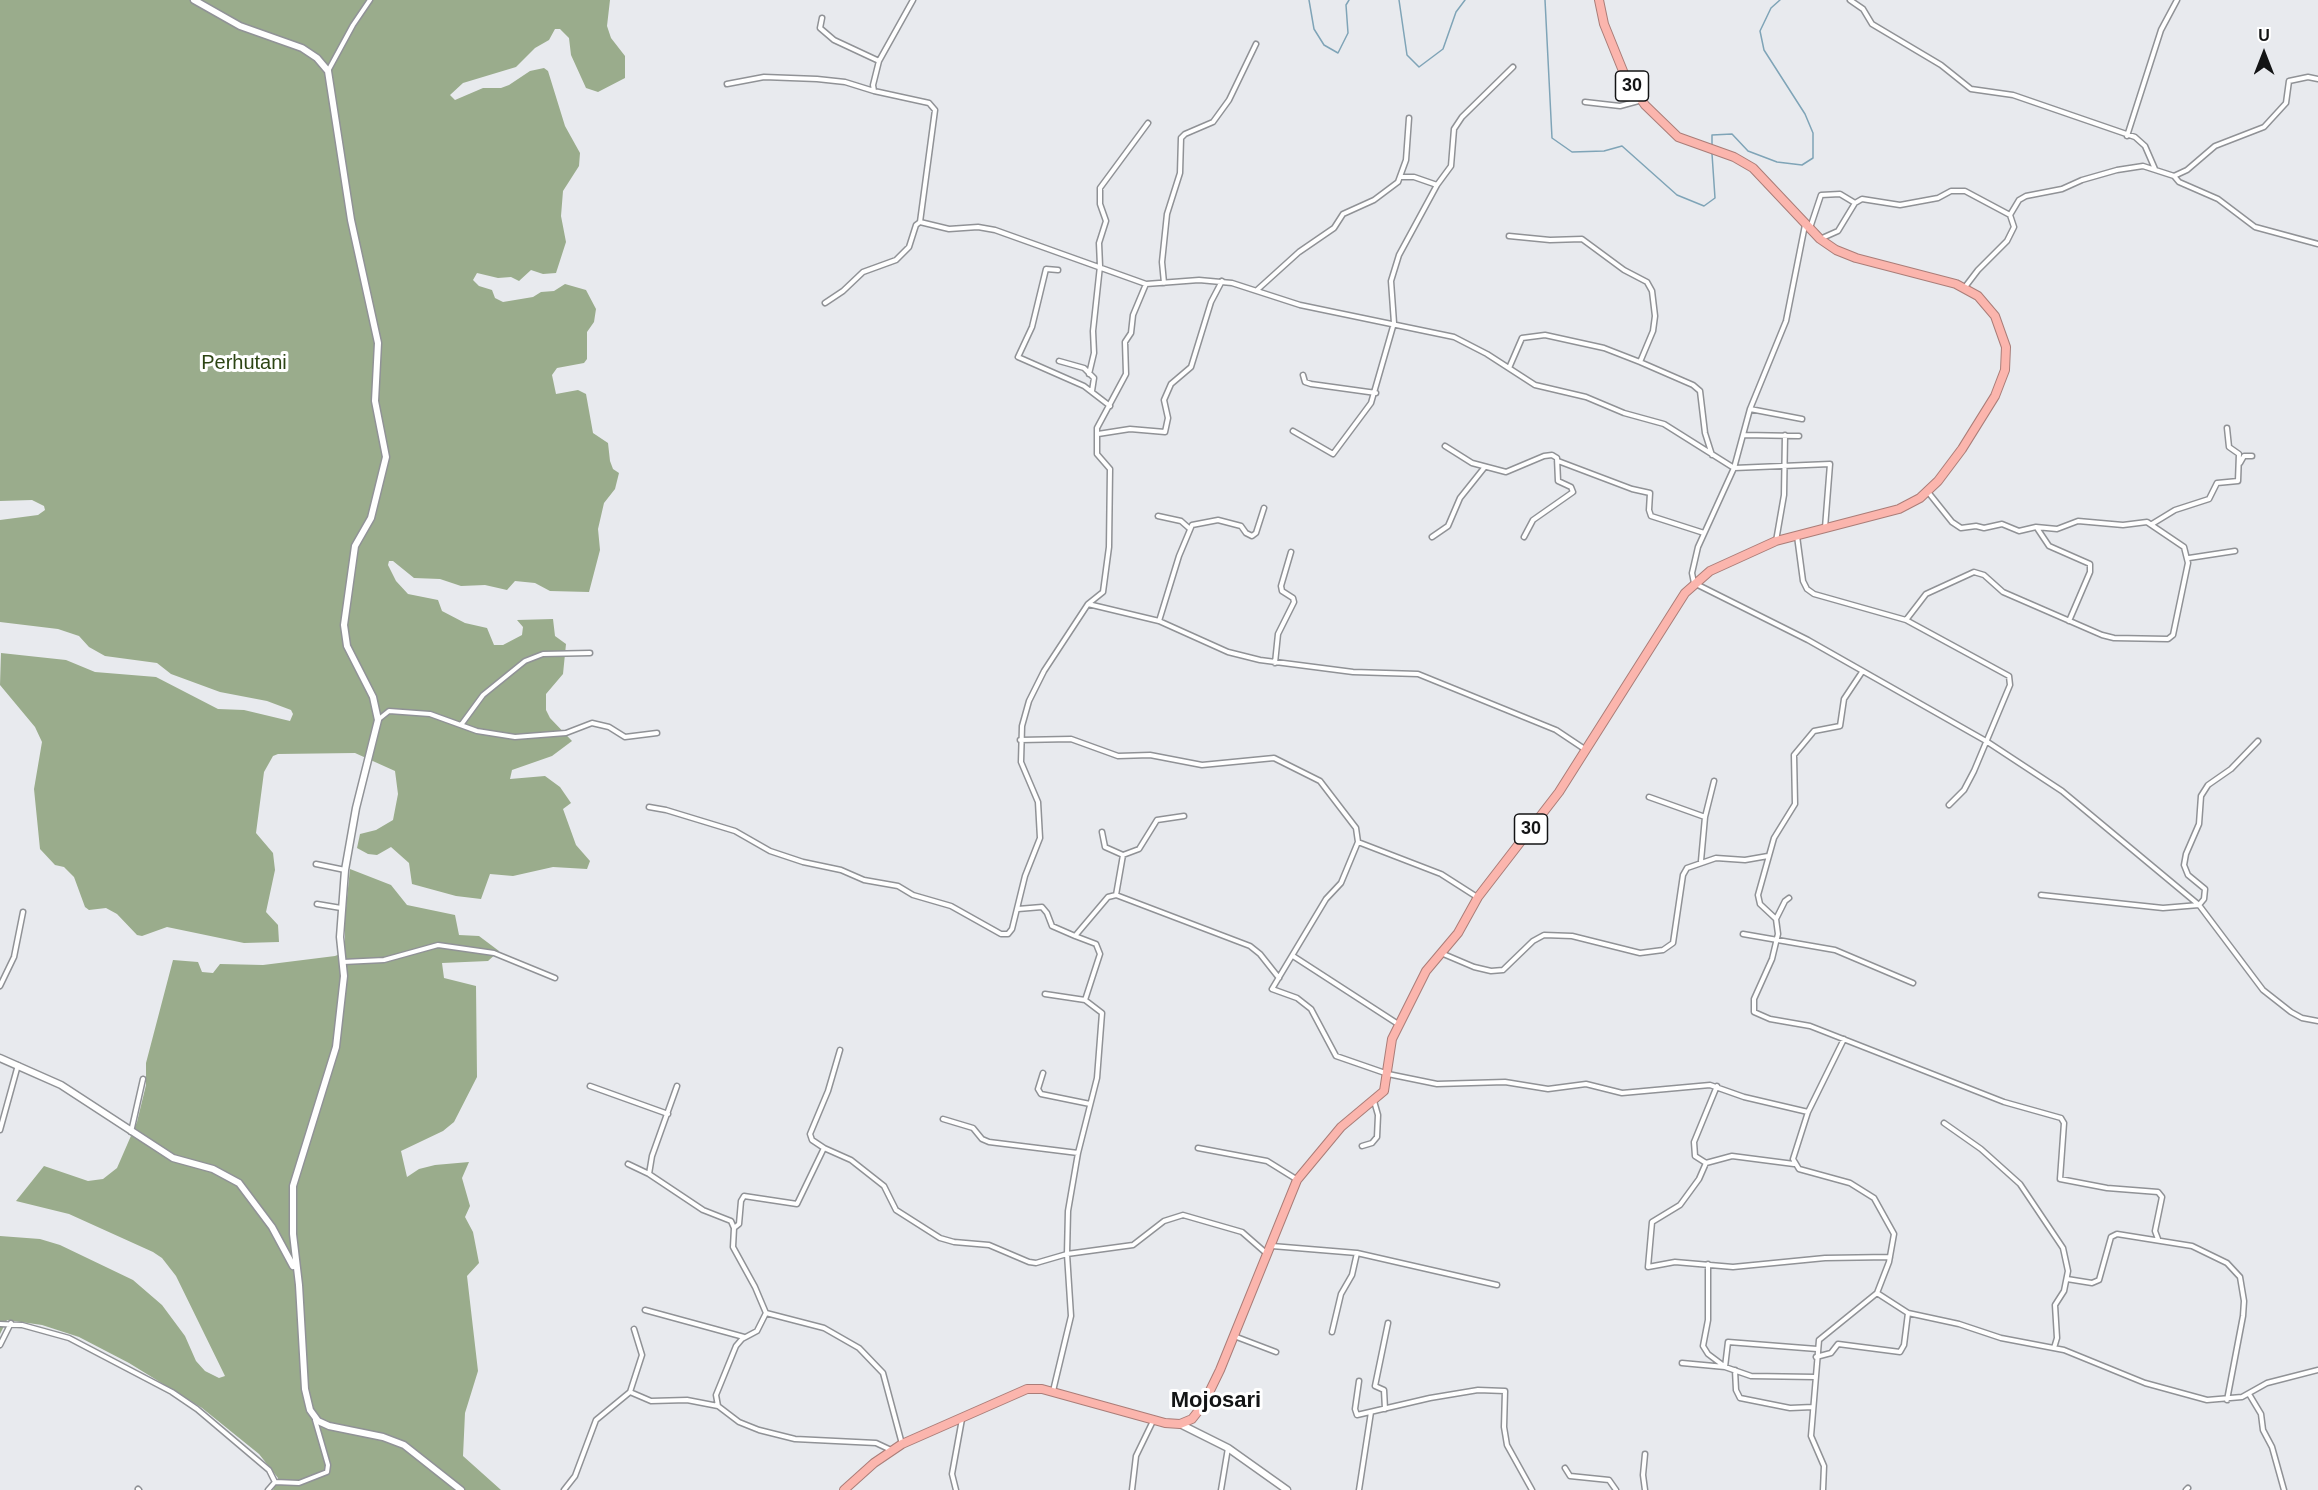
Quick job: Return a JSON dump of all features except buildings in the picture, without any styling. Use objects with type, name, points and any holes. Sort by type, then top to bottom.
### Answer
[{"type":"highway","name":"30","points":[[1180,1424],[1192,1419],[1203,1405],[1268,1256],[1297,1180],[1341,1127],[1384,1091],[1388,1074],[1389,1052],[1399,1024],[1426,971],[1458,933],[1478,897],[1543,814],[1665,623],[1694,583],[1710,572],[1776,541],[1899,509],[1928,492],[1988,409],[2005,370],[2004,341],[1995,316],[1978,297],[1965,287],[1848,256],[1820,239],[1761,175],[1742,160],[1678,137],[1642,100],[1616,57],[1599,0]]},
{"type":"highway","points":[[844,1490],[891,1450],[1027,1389],[1052,1392],[1153,1420],[1180,1424]]},
{"type":"street","points":[[194,0],[240,26],[302,48],[317,58],[328,72],[351,220],[378,343],[375,401],[386,457],[371,518],[355,546],[344,625],[347,646],[373,697],[378,720],[360,790],[345,870],[341,908],[344,976],[336,1047],[292,1186],[303,1374],[308,1404],[328,1465],[327,1472],[298,1483],[275,1482]]},
{"type":"street","points":[[328,72],[352,25],[370,0]]},
{"type":"street","points":[[874,91],[873,78],[879,61],[913,0]]},
{"type":"street","points":[[1850,0],[1863,9],[1872,24],[1941,65],[1971,89],[2013,95],[2142,141],[2155,169]]},
{"type":"street","points":[[2127,136],[2161,30],[2177,0]]},
{"type":"street","points":[[822,18],[821,30],[830,34],[834,40],[879,61]]},
{"type":"street","points":[[1164,283],[1162,262],[1167,214],[1180,173],[1181,138],[1213,122],[1229,100],[1256,44]]},
{"type":"street","points":[[1293,431],[1333,454],[1371,403],[1376,393],[1394,323],[1393,271],[1399,255],[1452,162],[1452,133],[1462,117],[1513,67]]},
{"type":"street","points":[[727,84],[764,77],[845,82],[929,103],[935,110],[920,222],[916,225],[909,247],[896,260],[863,272],[843,291],[825,303]]},
{"type":"street","points":[[2174,176],[2187,170],[2215,146],[2264,127],[2286,103],[2289,81],[2308,77],[2318,79]]},
{"type":"street","points":[[1585,102],[1620,106],[1642,100]]},
{"type":"street","points":[[1257,290],[1299,252],[1334,228],[1343,214],[1388,192],[1402,177],[1406,160],[1409,118]]},
{"type":"street","points":[[1089,374],[1094,353],[1092,331],[1100,266],[1099,238],[1106,221],[1100,204],[1100,188],[1148,123]]},
{"type":"street","points":[[2010,215],[2019,200],[2026,196],[2062,189],[2093,176],[2136,166],[2155,169],[2174,176],[2185,185],[2218,200],[2255,227],[2318,244]]},
{"type":"street","points":[[1402,177],[1414,177],[1437,185]]},
{"type":"street","points":[[1820,239],[1838,231],[1855,203],[1865,199],[1900,205],[1961,191],[1971,193],[2010,215],[2014,227],[2007,241],[1978,270],[1965,287]]},
{"type":"street","points":[[1855,203],[1840,194],[1821,195],[1807,226],[1786,321],[1750,409],[1734,468],[1695,554],[1692,576],[1694,583],[1809,640],[1986,741],[2076,802],[2199,905],[2263,990],[2291,1012],[2302,1018],[2318,1021]]},
{"type":"street","points":[[920,222],[950,229],[978,227],[995,230],[1146,284],[1222,281],[1300,305],[1454,337],[1535,385],[1586,397],[1624,413],[1659,421],[1734,468],[1831,465],[1825,528]]},
{"type":"street","points":[[1509,236],[1550,240],[1582,239],[1624,270],[1647,282],[1652,291],[1655,316],[1653,331],[1640,362]]},
{"type":"street","points":[[1058,270],[1046,269],[1032,327],[1018,357],[1092,392],[1110,406]]},
{"type":"street","points":[[1098,434],[1130,429],[1165,432],[1168,418],[1164,400],[1171,384],[1191,367],[1211,302],[1222,281]]},
{"type":"street","points":[[649,807],[735,831],[787,857],[841,870],[864,880],[898,886],[913,895],[951,906],[1000,934],[1010,933],[1025,876],[1040,838],[1038,802],[1023,769],[1020,740],[1026,712],[1034,691],[1067,634],[1088,604],[1103,592],[1109,547],[1110,470],[1097,454],[1098,425],[1126,374],[1125,342],[1131,333],[1133,315],[1146,284]]},
{"type":"street","points":[[1509,368],[1522,338],[1545,335],[1604,348],[1640,362],[1693,385],[1700,391],[1705,433],[1713,455]]},
{"type":"street","points":[[1059,361],[1081,366],[1095,380],[1092,392]]},
{"type":"street","points":[[1303,375],[1305,382],[1311,384],[1376,393]]},
{"type":"street","points":[[1750,409],[1802,419]]},
{"type":"street","points":[[2152,524],[2175,510],[2209,499],[2217,483],[2238,481],[2239,453],[2229,447],[2227,428]]},
{"type":"street","points":[[1743,435],[1799,436]]},
{"type":"street","points":[[1776,541],[1784,495],[1785,435]]},
{"type":"street","points":[[1445,446],[1466,460],[1484,467],[1511,471],[1549,455],[1555,455],[1558,461],[1558,481],[1571,487],[1573,492],[1533,520],[1524,537]]},
{"type":"street","points":[[2239,464],[2244,456],[2252,456]]},
{"type":"street","points":[[1558,461],[1632,489],[1650,493],[1651,516],[1704,533]]},
{"type":"street","points":[[1432,537],[1448,526],[1460,498],[1484,467]]},
{"type":"street","points":[[1906,620],[1916,604],[1926,594],[1974,572],[1984,575],[2003,591],[2108,637],[2171,638],[2189,558],[2184,547],[2152,524],[2138,522],[2118,525],[2084,521],[2069,523],[2057,529],[2036,527],[2019,531],[1998,524],[1984,528],[1976,526],[1961,528],[1952,522],[1928,492]]},
{"type":"street","points":[[1159,621],[1190,529],[1194,524],[1218,520],[1238,524],[1252,536],[1256,533],[1264,508]]},
{"type":"street","points":[[1158,516],[1181,521],[1190,529]]},
{"type":"street","points":[[2036,527],[2049,546],[2089,562],[2090,572],[2069,621]]},
{"type":"street","points":[[1797,536],[1803,580],[1810,592],[1819,597],[1906,620],[2009,676],[2010,685],[1964,790],[1949,805]]},
{"type":"street","points":[[2189,558],[2235,551]]},
{"type":"street","points":[[1275,663],[1278,634],[1294,602],[1291,596],[1282,591],[1281,586],[1291,552]]},
{"type":"street","points":[[1088,604],[1159,621],[1228,652],[1275,663],[1353,672],[1418,674],[1556,730],[1586,750]]},
{"type":"street","points":[[461,725],[483,695],[525,661],[543,654],[590,653]]},
{"type":"street","points":[[1776,919],[1759,900],[1774,838],[1795,804],[1794,755],[1814,731],[1840,726],[1844,699],[1862,672]]},
{"type":"street","points":[[378,720],[386,712],[435,714],[477,731],[515,737],[566,733],[592,723],[615,730],[625,737],[657,733]]},
{"type":"street","points":[[1020,740],[1066,738],[1118,756],[1150,755],[1202,765],[1274,758],[1320,781],[1356,828],[1358,842],[1344,878],[1326,899],[1272,989],[1297,999],[1311,1008],[1336,1056],[1388,1074],[1437,1084],[1505,1082],[1534,1088],[1556,1089],[1586,1084],[1622,1093],[1704,1085],[1717,1086],[1744,1097],[1809,1112]]},
{"type":"street","points":[[2041,896],[2163,908],[2199,905],[2204,899],[2205,889],[2188,876],[2184,865],[2186,854],[2199,824],[2201,796],[2208,785],[2232,768],[2258,741]]},
{"type":"street","points":[[1701,861],[1706,817],[1714,781]]},
{"type":"street","points":[[1649,797],[1706,817]]},
{"type":"street","points":[[1102,832],[1105,847],[1123,855],[1139,849],[1157,819],[1185,816]]},
{"type":"street","points":[[1358,842],[1441,874],[1478,897]]},
{"type":"street","points":[[1116,895],[1123,855]]},
{"type":"street","points":[[1440,952],[1474,967],[1491,971],[1503,970],[1528,945],[1544,935],[1572,936],[1643,954],[1667,949],[1673,942],[1685,871],[1701,861],[1716,858],[1745,860],[1768,856]]},
{"type":"street","points":[[316,864],[345,870]]},
{"type":"street","points":[[1075,936],[1108,897],[1116,895],[1250,946],[1260,954],[1279,978]]},
{"type":"street","points":[[1789,898],[1776,919],[1777,940],[1770,965],[1754,999],[1754,1012],[1770,1019],[1810,1026],[2004,1102],[2061,1118],[2064,1123],[2060,1179],[2107,1188],[2158,1192],[2162,1197],[2155,1231],[2158,1239]]},
{"type":"street","points":[[317,904],[341,908]]},
{"type":"street","points":[[1018,909],[1044,908],[1052,926],[1096,944],[1100,954],[1085,1000]]},
{"type":"street","points":[[0,986],[14,957],[23,912]]},
{"type":"street","points":[[1743,934],[1844,952],[1913,983]]},
{"type":"street","points":[[342,962],[384,960],[438,945],[494,953],[555,978]]},
{"type":"street","points":[[1293,956],[1399,1024]]},
{"type":"street","points":[[1045,994],[1085,1000],[1102,1013],[1097,1071],[1078,1153],[1068,1211],[1067,1254],[1071,1316],[1052,1392]]},
{"type":"street","points":[[1794,1164],[1795,1148],[1809,1112],[1844,1039]]},
{"type":"street","points":[[840,1050],[828,1090],[810,1134],[812,1140],[851,1160],[884,1186],[896,1210],[940,1238],[954,1242],[989,1245],[1033,1263],[1067,1254],[1133,1245],[1164,1221],[1188,1215],[1242,1232],[1268,1256]]},
{"type":"street","points":[[0,1058],[61,1085],[174,1158],[213,1169],[239,1183],[272,1227],[296,1270]]},
{"type":"street","points":[[0,1130],[18,1064]]},
{"type":"street","points":[[1043,1073],[1038,1089],[1041,1094],[1090,1104]]},
{"type":"street","points":[[131,1132],[143,1079]]},
{"type":"street","points":[[590,1086],[668,1114]]},
{"type":"street","points":[[649,1174],[652,1156],[677,1086]]},
{"type":"street","points":[[1717,1086],[1693,1146],[1695,1156],[1706,1163],[1731,1156],[1794,1164],[1799,1169],[1850,1183],[1874,1198],[1893,1231],[1890,1257],[1877,1293],[1822,1335],[1817,1349],[1811,1440],[1824,1466],[1823,1490]]},
{"type":"street","points":[[1362,1146],[1372,1143],[1377,1137],[1378,1115],[1374,1101]]},
{"type":"street","points":[[943,1119],[973,1128],[982,1139],[989,1142],[1078,1153]]},
{"type":"street","points":[[1944,1123],[1981,1149],[2020,1184],[2063,1248],[2067,1260],[2067,1279],[2055,1305],[2057,1338],[2054,1348]]},
{"type":"street","points":[[734,1228],[739,1224],[741,1201],[744,1196],[797,1204],[824,1148]]},
{"type":"street","points":[[1198,1148],[1267,1161],[1297,1180]]},
{"type":"street","points":[[1706,1163],[1699,1179],[1680,1205],[1652,1222],[1647,1264],[1650,1268],[1675,1262],[1733,1267],[1825,1258],[1890,1257]]},
{"type":"street","points":[[628,1164],[649,1174],[703,1210],[728,1218],[734,1228],[733,1246],[755,1287],[765,1313],[756,1331],[744,1337],[736,1346],[716,1395],[718,1406]]},
{"type":"street","points":[[2067,1279],[2092,1283],[2099,1280],[2112,1236],[2119,1234],[2192,1246],[2228,1263],[2240,1277],[2243,1316],[2227,1400]]},
{"type":"street","points":[[1272,1246],[1357,1253],[1497,1286]]},
{"type":"street","points":[[1332,1332],[1341,1294],[1352,1275],[1357,1253]]},
{"type":"street","points":[[1708,1264],[1708,1320],[1704,1346],[1708,1354],[1725,1367]]},
{"type":"street","points":[[1877,1293],[1908,1313],[1959,1324],[2001,1338],[2054,1348],[2179,1394],[2207,1400],[2227,1400],[2249,1394],[2267,1383],[2318,1370]]},
{"type":"street","points":[[645,1310],[744,1337]]},
{"type":"street","points":[[765,1313],[824,1328],[859,1348],[883,1373],[902,1444]]},
{"type":"street","points":[[1816,1357],[1831,1353],[1838,1344],[1900,1352],[1904,1345],[1908,1313]]},
{"type":"street","points":[[0,1324],[11,1323],[69,1338],[172,1392],[197,1409],[269,1470],[275,1482]]},
{"type":"street","points":[[0,1345],[11,1323]]},
{"type":"street","points":[[1385,1409],[1384,1390],[1375,1386],[1388,1323]]},
{"type":"street","points":[[564,1490],[575,1476],[596,1420],[630,1392],[643,1351],[634,1329]]},
{"type":"street","points":[[1233,1336],[1276,1352]]},
{"type":"street","points":[[1725,1367],[1728,1342],[1817,1349]]},
{"type":"street","points":[[1682,1363],[1725,1367],[1751,1376],[1815,1377]]},
{"type":"street","points":[[1735,1370],[1736,1390],[1740,1398],[1790,1408],[1813,1407]]},
{"type":"street","points":[[1359,1381],[1356,1414],[1479,1390],[1504,1391],[1507,1445],[1532,1490]]},
{"type":"street","points":[[630,1392],[651,1401],[687,1400],[718,1406],[747,1426],[795,1439],[876,1443],[891,1450]]},
{"type":"street","points":[[2249,1394],[2261,1414],[2263,1430],[2272,1447],[2284,1490]]},
{"type":"street","points":[[1359,1490],[1371,1412]]},
{"type":"street","points":[[313,1415],[329,1426],[383,1437],[404,1445],[461,1490]]},
{"type":"street","points":[[956,1490],[952,1474],[963,1416]]},
{"type":"street","points":[[1132,1490],[1136,1456],[1153,1420]]},
{"type":"street","points":[[1180,1424],[1228,1448],[1287,1490]]},
{"type":"street","points":[[1221,1490],[1228,1448]]},
{"type":"street","points":[[1645,1454],[1643,1475],[1646,1490]]},
{"type":"street","points":[[1565,1468],[1570,1476],[1609,1480],[1616,1490]]},
{"type":"street","points":[[268,1490],[275,1482]]},
{"type":"green space","name":"Perhutani","points":[[0,0],[610,0],[607,26],[611,38],[625,56],[625,78],[598,92],[586,88],[571,55],[569,38],[560,29],[555,29],[549,40],[535,48],[516,67],[463,83],[450,95],[455,100],[483,88],[501,88],[530,71],[544,68],[548,71],[565,126],[580,153],[579,166],[563,191],[561,216],[566,242],[556,273],[543,274],[531,270],[519,281],[511,277],[498,278],[477,273],[473,280],[479,286],[492,290],[495,298],[503,302],[554,291],[565,284],[586,290],[596,309],[594,322],[587,332],[587,359],[584,363],[557,368],[552,375],[556,394],[578,390],[586,394],[593,433],[608,443],[610,461],[613,469],[619,473],[615,489],[604,503],[598,529],[600,550],[589,592],[550,591],[535,583],[515,581],[507,590],[485,585],[461,586],[440,579],[414,578],[393,561],[389,561],[388,565],[396,581],[408,594],[438,600],[442,611],[465,623],[487,628],[494,645],[503,645],[522,635],[523,627],[517,620],[553,619],[555,636],[566,644],[563,674],[546,694],[546,710],[550,718],[572,741],[552,756],[512,770],[510,779],[545,776],[560,787],[571,803],[563,809],[576,845],[590,861],[587,869],[553,867],[513,876],[490,874],[481,899],[456,896],[412,884],[409,863],[391,847],[377,855],[368,854],[357,848],[360,834],[376,830],[393,820],[398,794],[395,771],[355,753],[278,754],[273,756],[264,772],[256,833],[273,853],[275,870],[266,912],[278,925],[279,942],[244,943],[167,927],[142,936],[137,935],[117,914],[106,908],[89,910],[85,907],[74,877],[64,867],[55,865],[40,849],[34,789],[42,742],[35,727],[0,685],[1,653],[66,660],[95,672],[156,677],[218,709],[244,710],[290,721],[293,714],[291,710],[267,701],[220,692],[171,674],[157,663],[105,656],[89,647],[79,636],[58,629],[0,622],[0,520],[38,515],[45,510],[44,506],[32,500],[0,501]]},
{"type":"green space","points":[[350,869],[391,885],[407,905],[455,915],[459,935],[479,936],[499,951],[488,961],[442,963],[444,978],[476,986],[477,1077],[454,1122],[443,1131],[401,1151],[407,1177],[419,1169],[435,1165],[469,1162],[462,1178],[470,1206],[465,1217],[473,1232],[479,1263],[467,1276],[478,1371],[465,1413],[463,1456],[501,1490],[273,1490],[278,1478],[259,1454],[202,1408],[129,1363],[79,1337],[42,1325],[7,1320],[0,1334],[0,1236],[40,1239],[60,1245],[133,1280],[162,1305],[185,1336],[196,1361],[205,1371],[219,1378],[225,1376],[176,1276],[162,1258],[69,1214],[16,1201],[44,1166],[88,1181],[103,1179],[117,1168],[137,1122],[146,1085],[146,1063],[173,960],[198,962],[202,972],[213,973],[220,964],[263,965],[335,956],[345,952],[345,917]]},
{"type":"waterway","points":[[1309,0],[1314,29],[1324,45],[1338,53],[1348,33],[1346,5],[1349,0]]},
{"type":"waterway","points":[[1399,0],[1407,55],[1419,67],[1443,49],[1456,12],[1465,0]]},
{"type":"waterway","points":[[1545,0],[1552,138],[1572,152],[1604,151],[1622,146],[1677,195],[1704,206],[1715,198],[1712,154]]},
{"type":"waterway","points":[[1712,146],[1712,135],[1732,134],[1748,151],[1777,162],[1802,165],[1813,158],[1813,133],[1805,114],[1764,50],[1760,31],[1771,8],[1780,0]]},
{"type":"district","name":"Mojosari","points":[[1216,1401]]}]
